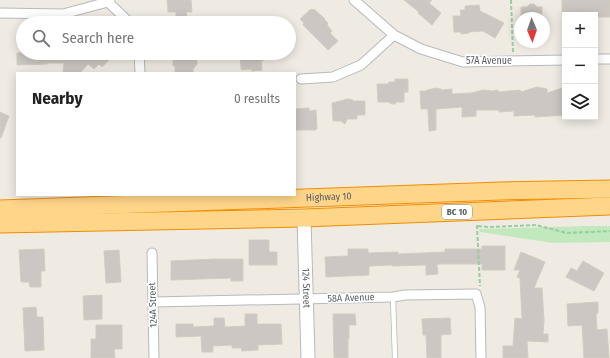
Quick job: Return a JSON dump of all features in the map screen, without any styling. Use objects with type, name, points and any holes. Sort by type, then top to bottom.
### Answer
[{"type":"highway","name":"Highway 10","points":[[0,209],[610,189]]},
{"type":"highway","points":[[304,218],[322,206],[486,201],[501,192]]},
{"type":"highway","name":"Highway 10","points":[[0,224],[304,218],[610,206]]},
{"type":"street","points":[[301,80],[333,77],[361,65],[394,35],[354,0]]},
{"type":"street","points":[[0,13],[62,14],[109,1],[124,16]]},
{"type":"street","name":"57A Avenue","points":[[394,35],[421,49],[463,62],[562,60]]},
{"type":"street","points":[[598,59],[610,59]]},
{"type":"street","points":[[139,60],[140,72]]},
{"type":"street","name":"124 Street","points":[[304,218],[308,358]]},
{"type":"street","name":"124A Street","points":[[152,253],[154,358]]},
{"type":"street","points":[[476,294],[480,307],[481,358]]},
{"type":"street","name":"58A Avenue","points":[[153,302],[476,294]]},
{"type":"street","points":[[480,307],[490,306]]},
{"type":"lane","points":[[393,297],[395,358]]},
{"type":"path","points":[[511,0],[513,61]]},
{"type":"path","points":[[469,226],[488,227],[536,225],[567,233],[610,231]]},
{"type":"path","points":[[476,294],[480,288],[477,226]]},
{"type":"green space","points":[[610,226],[610,242],[553,243],[480,232],[479,229]]},
{"type":"building","points":[[167,0],[191,0],[192,12],[186,12],[187,16],[176,16],[176,12],[168,12]]},
{"type":"building","points":[[404,0],[432,0],[429,3],[441,13],[432,25]]},
{"type":"building","points":[[562,0],[610,0],[610,17],[598,17],[598,12],[562,12]]},
{"type":"building","points":[[530,4],[534,4],[537,7],[542,7],[542,12],[521,12],[521,7],[527,7]]},
{"type":"building","points":[[479,5],[480,11],[504,23],[495,38],[483,31],[461,34],[461,32],[454,32],[453,16],[461,16],[460,10],[465,10],[465,6]]},
{"type":"building","points":[[311,9],[314,9],[325,19],[328,23],[327,25],[332,31],[330,33],[338,41],[328,50],[303,25],[304,23],[300,19]]},
{"type":"building","points":[[17,60],[109,60],[102,67],[99,64],[94,69],[88,64],[81,72],[63,72],[64,63],[17,65]]},
{"type":"building","points":[[173,60],[197,60],[197,64],[193,69],[193,72],[175,72],[175,66],[173,66]]},
{"type":"building","points":[[240,60],[263,60],[261,61],[262,70],[252,71],[251,69],[241,69]]},
{"type":"building","points":[[395,79],[408,79],[408,92],[404,92],[404,102],[396,102],[395,104],[391,104],[389,102],[378,102],[377,84],[388,84],[389,82],[395,82]]},
{"type":"building","points":[[537,87],[547,89],[547,93],[562,88],[562,115],[535,117],[535,115],[514,116],[514,111],[499,112],[499,110],[476,110],[476,116],[462,117],[462,107],[436,109],[436,130],[429,131],[428,109],[421,109],[420,91],[427,91],[437,88],[441,90],[452,89],[452,94],[472,93],[483,90],[498,90],[498,92],[520,90],[521,92]]},
{"type":"building","points":[[348,99],[353,101],[365,101],[365,115],[357,115],[357,119],[347,119],[345,124],[341,121],[333,121],[332,103]]},
{"type":"building","points":[[309,108],[309,111],[316,110],[316,130],[296,130],[296,109]]},
{"type":"building","points":[[0,112],[9,116],[1,138],[0,138]]},
{"type":"building","points":[[249,240],[269,240],[269,252],[277,252],[277,265],[249,265]]},
{"type":"building","points":[[482,246],[505,246],[505,270],[482,270],[482,264],[437,264],[438,274],[426,275],[426,265],[392,265],[369,266],[369,275],[326,277],[325,257],[348,256],[348,249],[368,249],[368,253],[398,252],[398,254],[445,252],[445,249],[482,249]]},
{"type":"building","points":[[44,249],[45,271],[41,271],[41,287],[30,287],[29,282],[21,282],[19,250]]},
{"type":"building","points":[[119,250],[121,282],[106,283],[104,251]]},
{"type":"building","points":[[521,252],[545,262],[534,288],[542,288],[544,320],[543,334],[548,334],[548,342],[527,341],[528,358],[503,358],[503,346],[513,346],[515,318],[522,319],[520,278],[517,277],[520,270],[514,270]]},
{"type":"building","points":[[243,259],[243,281],[231,281],[231,278],[171,280],[171,261]]},
{"type":"building","points":[[583,261],[604,273],[594,291],[566,277],[571,268],[577,271]]},
{"type":"building","points":[[102,295],[102,319],[84,320],[83,296]]},
{"type":"building","points":[[598,302],[598,313],[596,314],[597,330],[607,329],[609,358],[584,358],[582,325],[568,326],[567,304]]},
{"type":"building","points":[[36,307],[37,317],[43,317],[44,350],[25,351],[23,308]]},
{"type":"building","points":[[245,314],[257,314],[257,324],[281,324],[282,344],[258,345],[258,350],[242,351],[241,348],[232,348],[232,345],[213,346],[213,352],[202,352],[201,336],[176,337],[176,324],[193,324],[193,327],[214,326],[214,318],[224,318],[225,327],[245,326]]},
{"type":"building","points":[[333,314],[355,314],[356,325],[349,325],[348,358],[334,358]]},
{"type":"building","points":[[450,318],[451,334],[441,335],[441,358],[427,358],[426,335],[423,335],[422,319]]},
{"type":"building","points":[[96,325],[122,325],[122,349],[114,349],[115,358],[91,358],[91,339],[96,339]]}]
